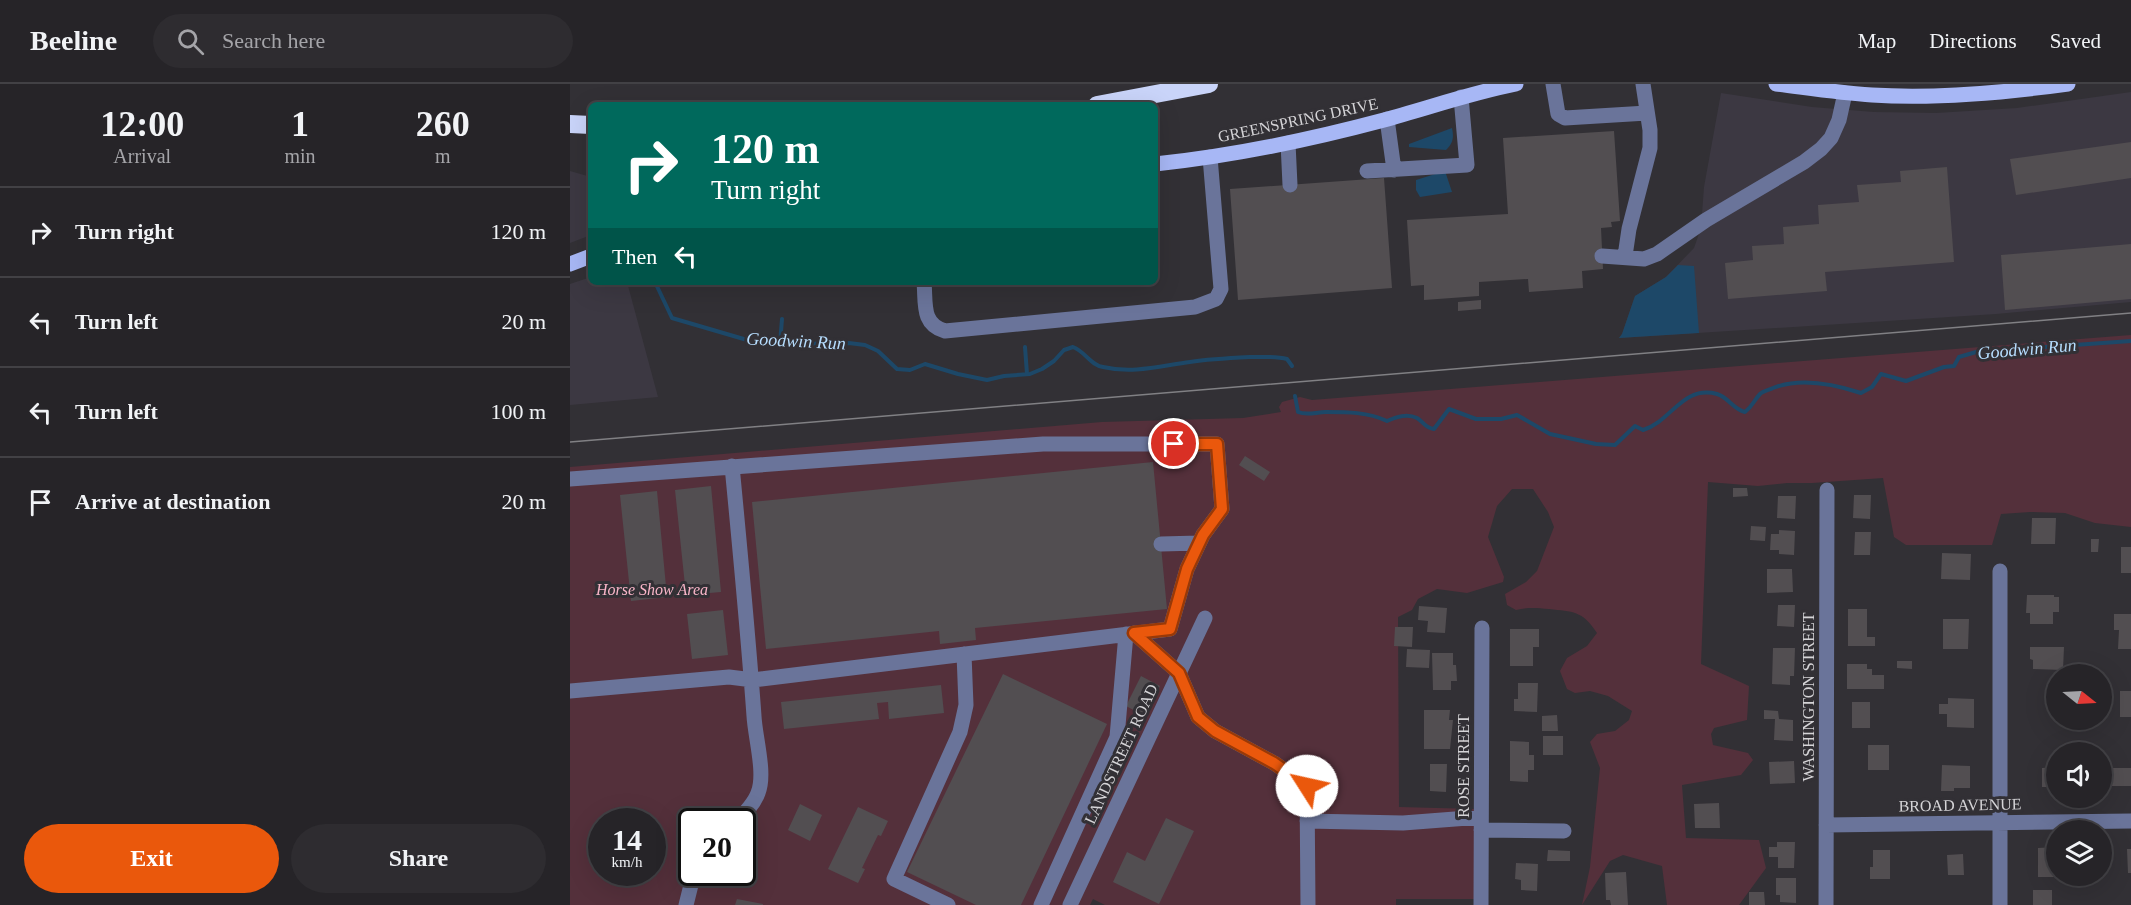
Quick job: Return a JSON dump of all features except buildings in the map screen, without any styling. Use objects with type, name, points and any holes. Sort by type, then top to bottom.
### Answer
[{"type":"highway","points":[[1113,102],[1209,84]]},
{"type":"highway","points":[[570,124],[588,125]]},
{"type":"main road","name":"GREENSPRING DRIVE","points":[[1158,164],[1288,143],[1516,84]]},
{"type":"main road","points":[[1776,84],[1845,93],[1927,90],[1991,93],[2068,84]]},
{"type":"main road","points":[[570,264],[588,257]]},
{"type":"street","points":[[1553,84],[1558,114],[1565,118],[1647,113]]},
{"type":"street","points":[[1625,256],[1629,229],[1650,148],[1650,130],[1643,84]]},
{"type":"street","points":[[1602,256],[1644,259],[1657,254],[1706,220],[1804,162],[1831,138],[1839,120],[1845,93]]},
{"type":"street","points":[[1368,175],[1366,163],[1393,165],[1467,157],[1461,97]]},
{"type":"street","points":[[1387,119],[1393,165]]},
{"type":"street","points":[[1288,143],[1290,185]]},
{"type":"street","points":[[924,285],[930,323],[945,331],[1194,307],[1216,300],[1221,288],[1210,157]]},
{"type":"street","points":[[570,479],[1043,444],[1217,444],[1222,509],[1199,543],[1187,569],[1170,629],[753,680],[729,677],[570,691]]},
{"type":"street","points":[[732,466],[761,775],[758,793],[747,808]]},
{"type":"street","name":"WASHINGTON STREET","points":[[1826,905],[1827,490]]},
{"type":"street","points":[[1161,544],[1199,543]]},
{"type":"street","points":[[2000,571],[2000,905]]},
{"type":"street","name":"LANDSTREET ROAD","points":[[1070,905],[1205,618]]},
{"type":"street","name":"ROSE STREET","points":[[1481,905],[1482,628]]},
{"type":"street","points":[[1130,634],[1179,673],[1198,717],[1215,731],[1274,763],[1307,786],[1308,905]]},
{"type":"street","points":[[1041,905],[1118,737],[1130,634]]},
{"type":"street","points":[[948,905],[894,879],[960,732],[966,705],[964,654]]},
{"type":"street","points":[[1307,821],[1481,824],[1564,831]]},
{"type":"street","name":"BROAD AVENUE","points":[[1826,825],[2131,821]]},
{"type":"street","points":[[686,905],[689,886]]},
{"type":"shaded area","points":[[2131,92],[2131,302],[1996,314],[1619,338],[1635,296],[1666,277],[1694,248],[1701,228],[1704,187],[1721,93],[1812,107],[1874,112],[1936,113],[2017,108]]},
{"type":"shaded area","points":[[570,171],[588,176],[588,236],[570,243]]},
{"type":"shaded area","points":[[588,278],[588,285],[628,285],[658,397],[570,405],[570,284]]},
{"type":"green space","name":"Horse Show Area","points":[[2131,335],[2131,527],[2095,523],[2065,513],[2001,514],[1992,545],[1906,545],[1894,537],[1883,478],[1758,486],[1708,482],[1701,664],[1749,686],[1747,720],[1714,728],[1711,734],[1713,745],[1748,753],[1753,760],[1741,775],[1682,785],[1686,838],[1759,840],[1766,868],[1739,905],[1667,905],[1662,866],[1623,855],[1610,861],[1582,905],[1590,867],[1600,768],[1590,742],[1597,734],[1615,731],[1629,720],[1632,711],[1608,696],[1590,691],[1575,693],[1567,689],[1560,671],[1567,658],[1587,646],[1597,633],[1587,620],[1571,612],[1536,608],[1516,610],[1507,605],[1505,594],[1526,582],[1537,571],[1554,527],[1548,512],[1533,489],[1512,489],[1497,506],[1488,537],[1504,577],[1503,582],[1467,593],[1437,589],[1418,599],[1412,610],[1398,617],[1399,807],[1475,809],[1474,899],[1396,899],[1396,905],[1105,905],[1093,899],[1090,905],[570,905],[570,467],[1102,422],[1243,418],[1281,412],[1279,407],[1282,402],[1300,397],[1312,400]]},
{"type":"water","points":[[1452,128],[1452,140],[1446,150],[1409,147],[1409,144]]},
{"type":"water","points":[[1445,171],[1452,192],[1420,197],[1416,190],[1416,180]]},
{"type":"water","points":[[1678,265],[1694,266],[1699,333],[1619,338],[1635,296],[1666,277]]},
{"type":"waterway","name":"Goodwin Run","points":[[656,285],[672,318],[754,342],[787,345],[827,343],[865,345],[878,351],[897,369],[910,370],[925,364],[987,380],[1030,374],[1054,361],[1064,350],[1073,347],[1099,366],[1125,370],[1251,357],[1283,358],[1287,359],[1292,366]]},
{"type":"waterway","points":[[780,344],[782,319]]},
{"type":"waterway","name":"Goodwin Run","points":[[1295,396],[1298,412],[1305,414],[1357,413],[1387,421],[1409,416],[1417,418],[1434,429],[1449,409],[1476,419],[1501,419],[1517,415],[1550,434],[1596,444],[1615,445],[1635,426],[1643,430],[1653,426],[1686,399],[1695,395],[1717,394],[1745,412],[1761,393],[1784,385],[1817,383],[1861,393],[1872,387],[1881,374],[1906,381],[1944,367],[1954,366],[1959,357],[1976,352],[2131,341]]},
{"type":"waterway","points":[[1025,347],[1027,374]]},
{"type":"tram line","points":[[570,442],[2131,313]]},
{"type":"route","points":[[1174,444],[1217,444],[1222,509],[1203,535],[1187,569],[1170,629],[1134,633],[1179,673],[1198,717],[1215,731],[1274,763],[1307,786]]}]
